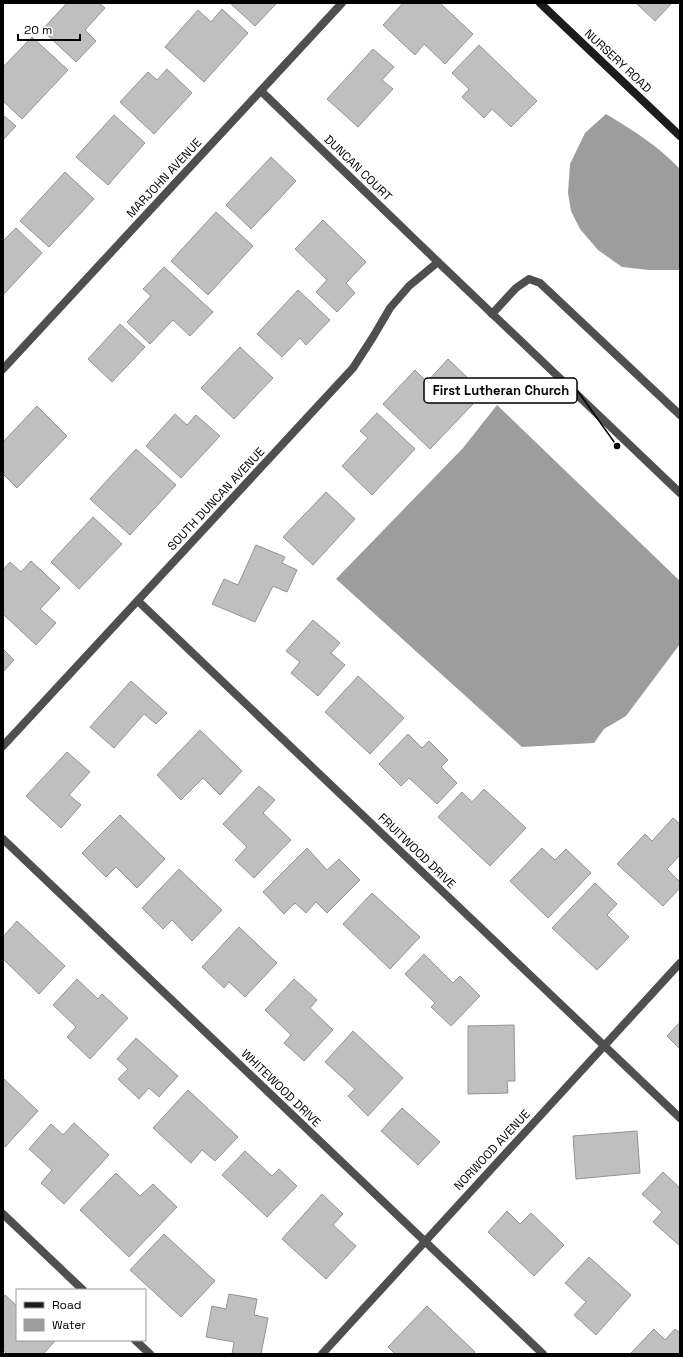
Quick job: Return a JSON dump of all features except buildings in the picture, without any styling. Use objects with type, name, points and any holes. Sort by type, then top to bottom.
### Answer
[{"type":"street","name":"MARJOHN AVENUE","points":[[3,369],[342,3]]},
{"type":"street","name":"NURSERY ROAD","points":[[540,3],[680,136]]},
{"type":"street","name":"DUNCAN COURT","points":[[261,91],[680,493]]},
{"type":"street","name":"SOUTH DUNCAN AVENUE","points":[[3,746],[353,368],[390,308],[409,286],[438,262]]},
{"type":"street","points":[[492,314],[516,288],[528,279],[540,283],[680,415]]},
{"type":"street","name":"FRUITWOOD DRIVE","points":[[138,601],[680,1118]]},
{"type":"street","name":"WHITEWOOD DRIVE","points":[[3,839],[543,1354]]},
{"type":"street","name":"NORWOOD AVENUE","points":[[322,1354],[680,963]]},
{"type":"street","points":[[3,1214],[81,1289]]},
{"type":"street","points":[[136,1341],[150,1354]]},
{"type":"water","points":[[606,114],[654,146],[680,169],[680,270],[649,270],[622,267],[598,250],[580,229],[571,211],[568,193],[570,164],[585,133]]},
{"type":"water","points":[[497,405],[680,581],[680,644],[626,716],[604,729],[594,743],[522,747],[336,579],[463,448]]},
{"type":"place","name":"First Lutheran Church","points":[[617,446]]}]
